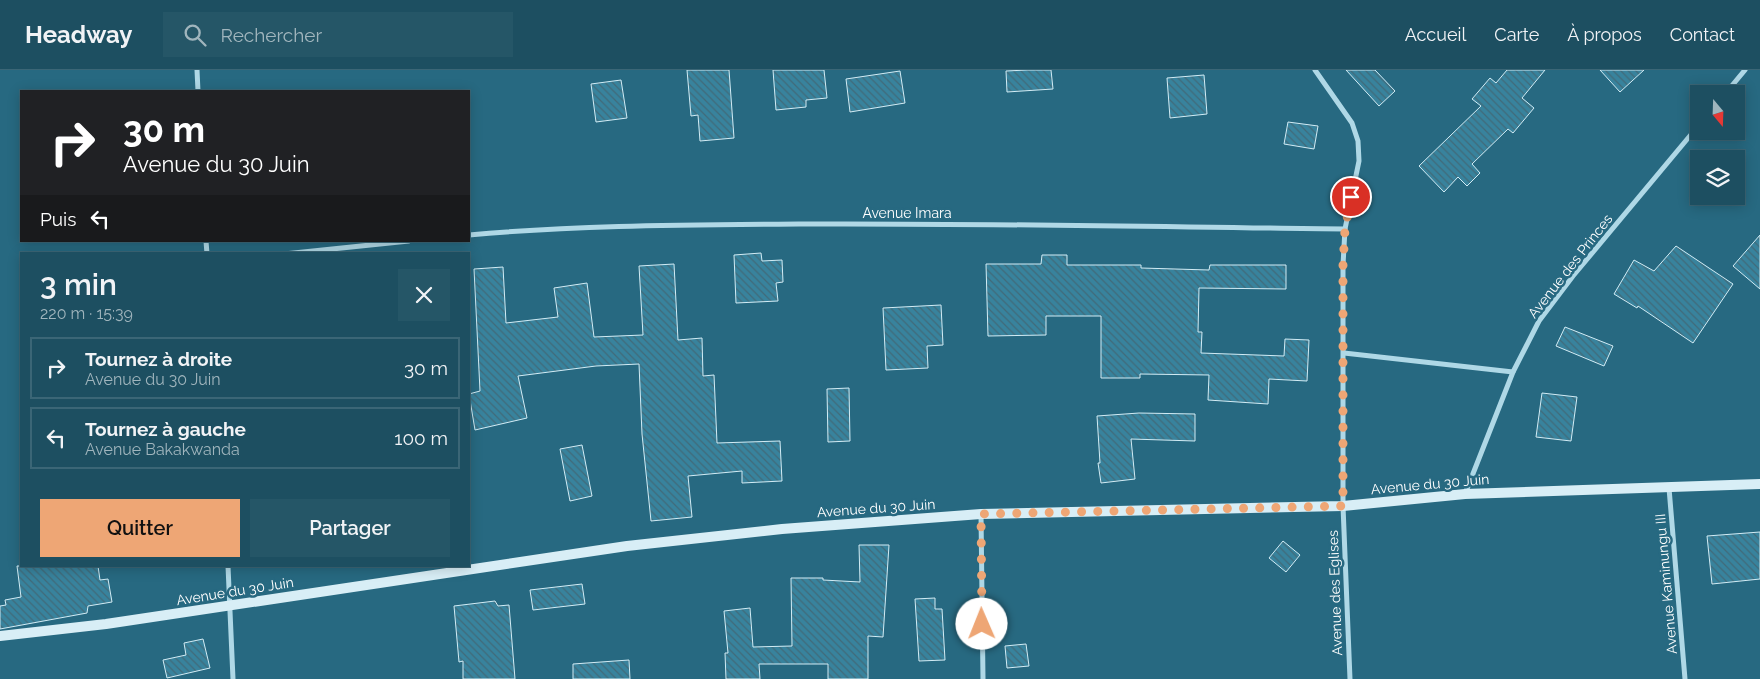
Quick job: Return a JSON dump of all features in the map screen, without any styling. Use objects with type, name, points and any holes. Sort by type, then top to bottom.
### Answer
[{"type":"street","points":[[197,70],[198,90]]},
{"type":"street","name":"Avenue des Eglises","points":[[1315,70],[1352,123],[1358,140],[1358,161],[1345,229],[1343,265],[1343,506],[1350,679]]},
{"type":"street","points":[[1732,85],[1745,70]]},
{"type":"street","name":"Avenue des Princes","points":[[1465,494],[1513,372],[1539,321],[1690,136]]},
{"type":"street","name":"Avenue Imara","points":[[470,236],[509,232],[680,225],[884,224],[1345,229]]},
{"type":"street","points":[[303,252],[399,242]]},
{"type":"street","points":[[1344,353],[1513,372]]},
{"type":"street","name":"Avenue du 30 Juin","points":[[0,636],[106,624],[627,546],[782,529],[981,514],[1343,506],[1465,494],[1760,484]]},
{"type":"street","name":"Avenue Kaminungu III","points":[[1669,488],[1685,679]]},
{"type":"street","points":[[981,514],[983,679]]},
{"type":"street","points":[[228,567],[233,679]]},
{"type":"building","points":[[687,70],[729,70],[734,138],[700,141],[698,115],[691,116]]},
{"type":"building","points":[[773,70],[824,70],[827,98],[806,100],[806,107],[776,110]]},
{"type":"building","points":[[1051,70],[1053,89],[1007,92],[1006,71]]},
{"type":"building","points":[[1346,70],[1375,70],[1395,91],[1379,106]]},
{"type":"building","points":[[1507,70],[1545,70],[1522,98],[1534,108],[1513,133],[1508,129],[1472,164],[1480,173],[1467,186],[1458,177],[1444,192],[1419,166],[1481,106],[1472,99],[1490,78],[1496,83]]},
{"type":"building","points":[[1600,70],[1644,70],[1620,92]]},
{"type":"building","points":[[900,71],[905,103],[850,112],[846,79]]},
{"type":"building","points":[[1204,75],[1207,114],[1170,118],[1167,78]]},
{"type":"building","points":[[621,80],[627,118],[596,122],[591,84]]},
{"type":"building","points":[[1288,122],[1318,126],[1314,149],[1284,144]]},
{"type":"building","points":[[1760,235],[1760,289],[1733,266]]},
{"type":"building","points":[[1676,246],[1733,284],[1693,343],[1638,306],[1637,308],[1614,294],[1634,260],[1654,271]]},
{"type":"building","points":[[761,253],[762,261],[782,260],[783,282],[776,283],[778,301],[736,303],[734,255]]},
{"type":"building","points":[[1042,255],[1067,255],[1067,265],[1141,265],[1141,268],[1209,270],[1210,265],[1286,265],[1286,289],[1199,288],[1198,332],[1202,332],[1201,353],[1284,356],[1285,339],[1309,340],[1307,381],[1269,379],[1268,404],[1208,400],[1209,375],[1140,374],[1140,378],[1101,378],[1101,316],[1046,316],[1046,335],[988,336],[986,264],[1041,264]]},
{"type":"building","points":[[674,264],[678,340],[702,338],[703,376],[714,375],[717,443],[780,441],[782,481],[742,483],[742,471],[688,476],[692,517],[651,521],[642,434],[639,364],[596,366],[518,376],[527,418],[475,430],[470,394],[480,391],[474,269],[503,267],[506,323],[558,317],[554,288],[587,283],[594,337],[643,335],[639,266]]},
{"type":"building","points":[[941,305],[943,345],[927,346],[928,368],[886,370],[883,308]]},
{"type":"building","points":[[1565,327],[1613,346],[1604,366],[1556,346]]},
{"type":"building","points":[[849,388],[850,441],[828,442],[827,389]]},
{"type":"building","points":[[1542,393],[1577,397],[1571,441],[1536,437]]},
{"type":"building","points":[[1139,413],[1195,414],[1195,441],[1131,439],[1135,479],[1101,483],[1098,463],[1100,463],[1097,416]]},
{"type":"building","points":[[582,445],[592,496],[570,501],[560,449]]},
{"type":"building","points":[[1760,532],[1760,579],[1712,584],[1707,536]]},
{"type":"building","points":[[1283,541],[1300,555],[1286,572],[1269,558]]},
{"type":"building","points":[[859,545],[889,545],[883,637],[868,636],[868,679],[828,679],[828,664],[759,664],[760,679],[726,679],[725,653],[728,653],[724,611],[750,608],[753,647],[792,646],[791,578],[823,578],[823,580],[860,582]]},
{"type":"building","points":[[17,566],[98,567],[100,580],[108,579],[112,602],[88,606],[87,613],[0,629],[0,606],[6,605],[5,600],[21,597]]},
{"type":"building","points":[[582,584],[585,604],[533,610],[530,590]]},
{"type":"building","points":[[935,598],[935,609],[942,609],[945,660],[919,661],[915,599]]},
{"type":"building","points":[[495,601],[498,606],[509,605],[515,679],[463,679],[463,661],[459,662],[454,606]]},
{"type":"building","points":[[203,639],[210,668],[167,678],[163,660],[186,655],[184,643]]},
{"type":"building","points":[[1026,644],[1029,666],[1007,668],[1005,646]]},
{"type":"building","points":[[629,660],[630,679],[573,679],[573,664]]},
{"type":"route","points":[[982,624],[981,514],[1343,506],[1343,265],[1345,229],[1351,197]]}]
